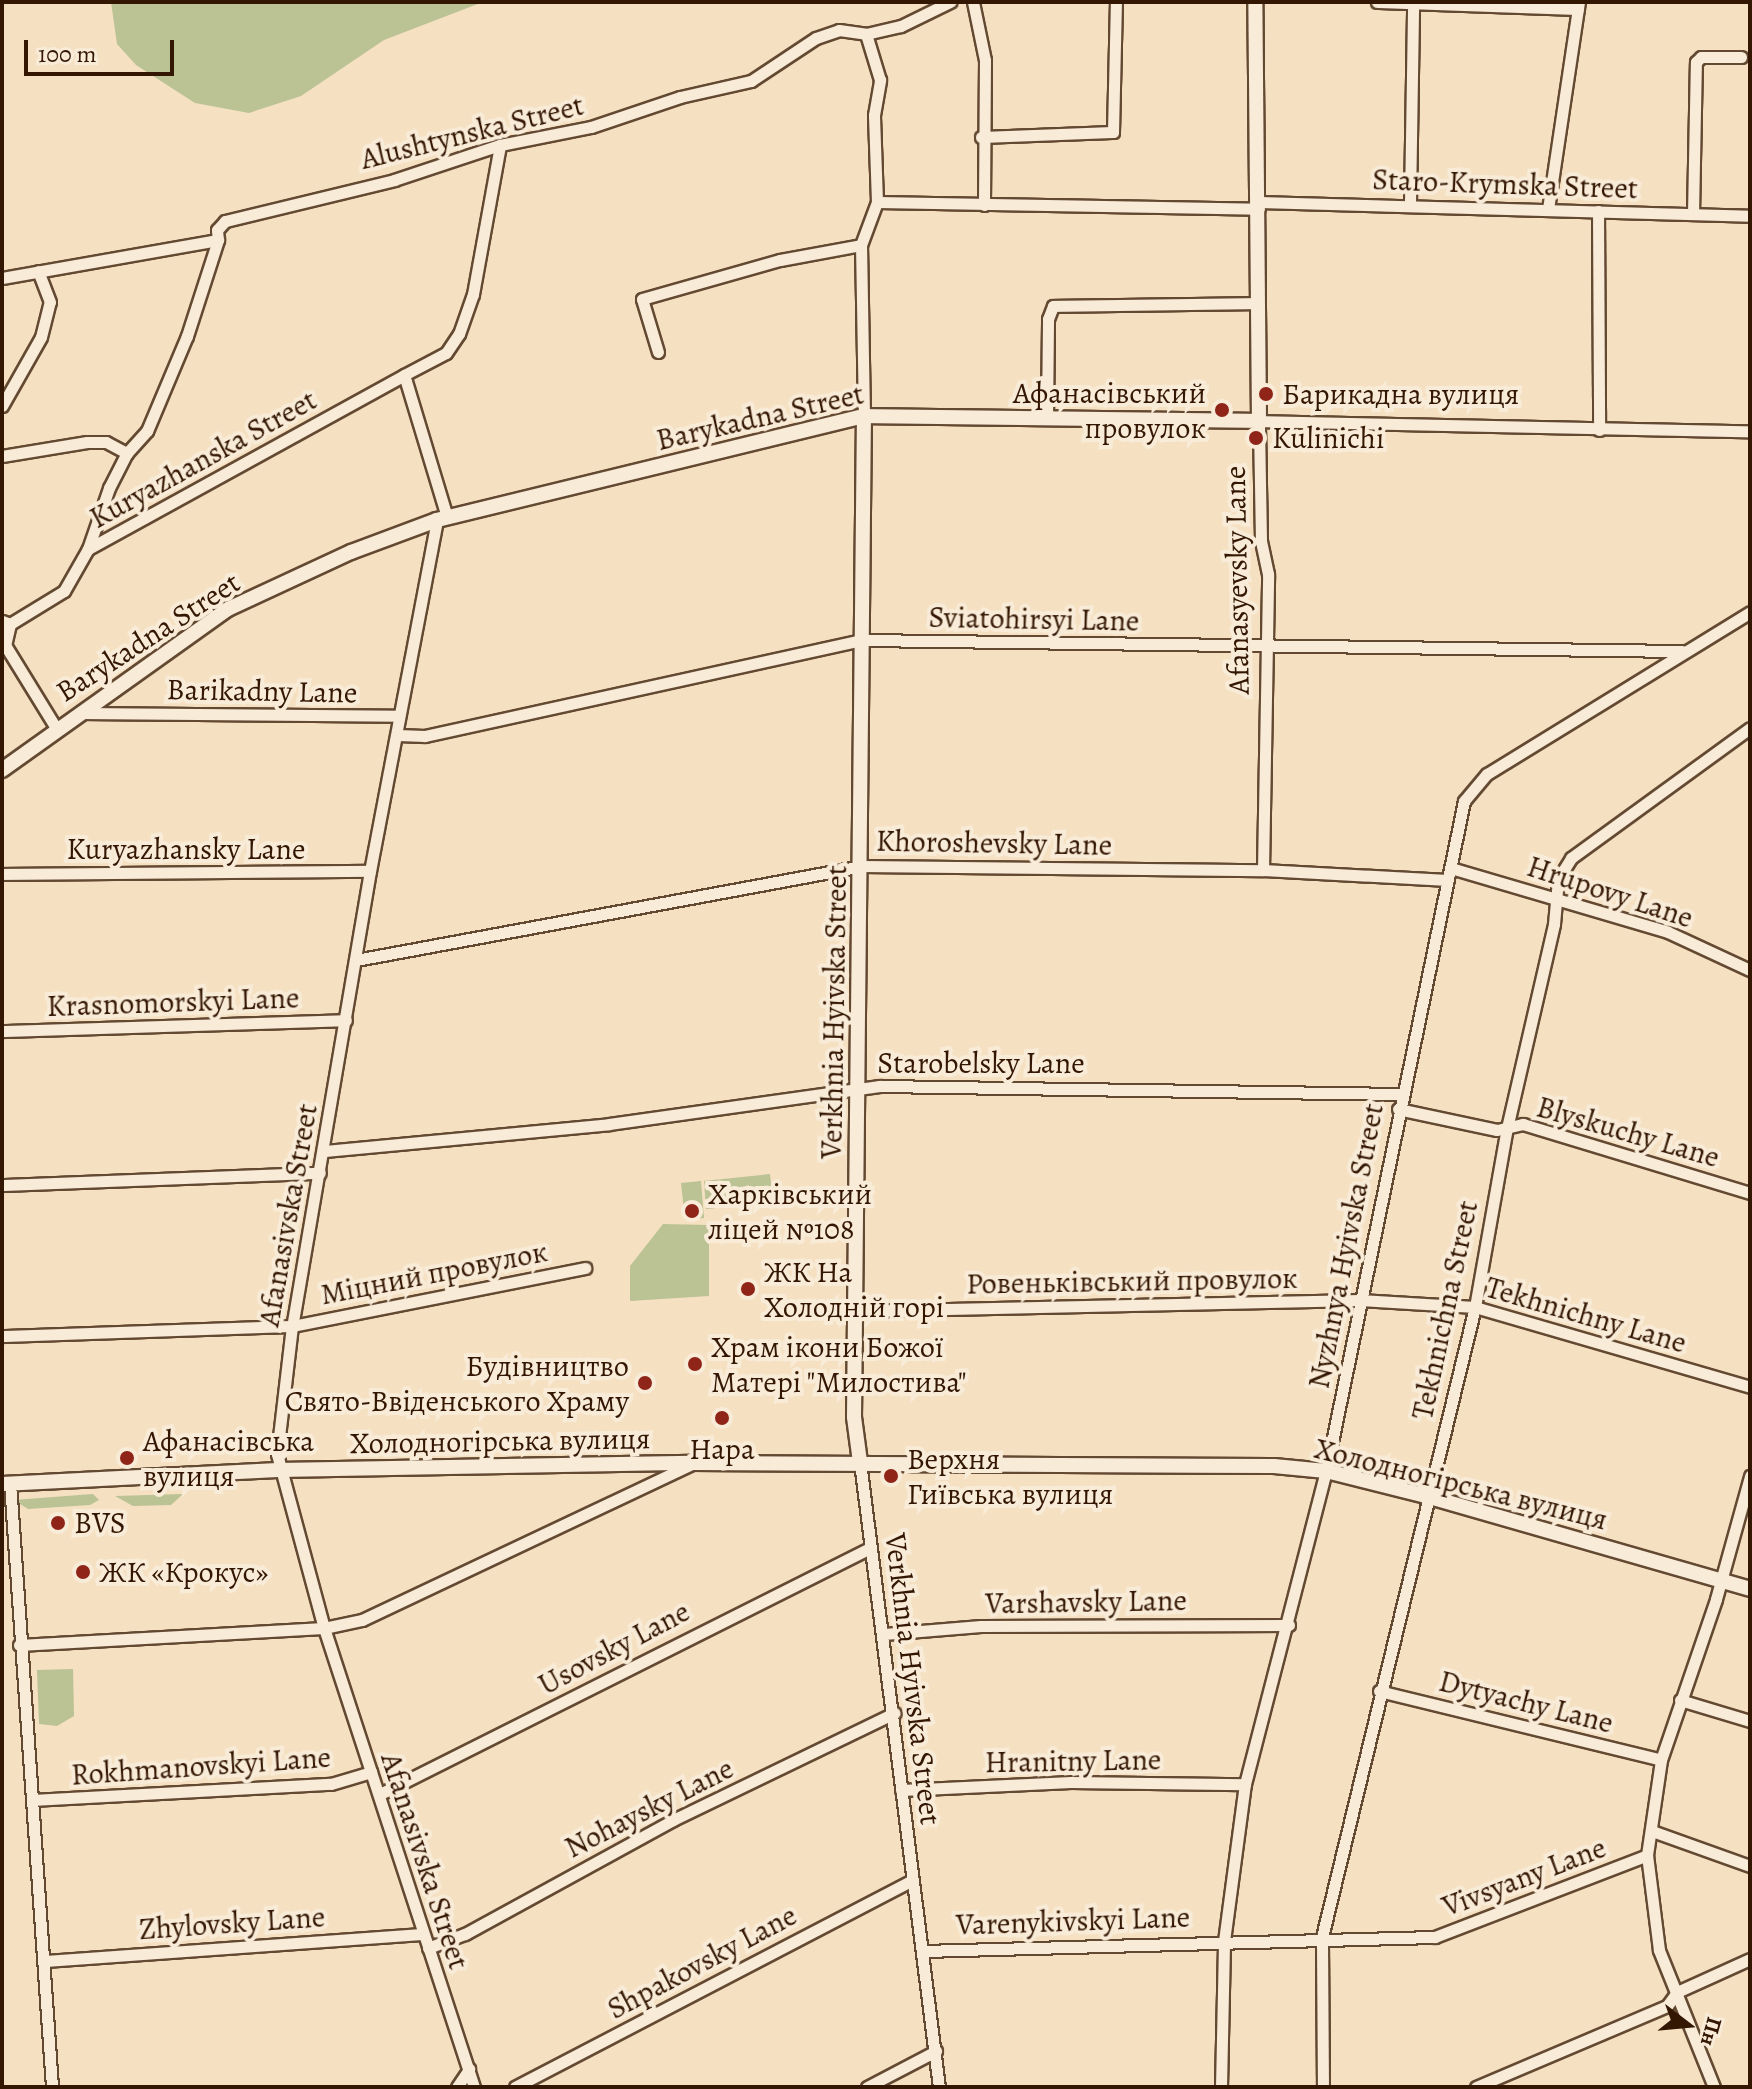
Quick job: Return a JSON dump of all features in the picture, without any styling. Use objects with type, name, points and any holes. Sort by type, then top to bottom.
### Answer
[{"type":"street","name":"Alushtynska Street","points":[[218,240],[217,230],[225,221],[394,180],[500,145],[591,127],[680,97],[751,81],[816,38],[839,30],[866,34],[901,26],[950,2]]},
{"type":"street","points":[[973,2],[985,60],[981,137],[984,205]]},
{"type":"street","points":[[981,137],[1113,132],[1116,2]]},
{"type":"street","name":"Afanasyevsky Lane","points":[[1255,2],[1261,541],[1268,574],[1263,870]]},
{"type":"street","points":[[1377,2],[1578,6],[1548,209]]},
{"type":"street","points":[[1410,203],[1413,3]]},
{"type":"street","name":"Verkhnia Hyivska Street","points":[[866,34],[880,80],[874,115],[877,202],[861,245],[864,416],[862,866],[854,1417],[884,1634],[939,2087]]},
{"type":"street","points":[[1693,214],[1696,62],[1701,57],[1741,57]]},
{"type":"street","points":[[404,375],[446,353],[459,334],[473,294],[500,145]]},
{"type":"street","name":"Staro-Krymska Street","points":[[877,202],[984,205],[1410,203],[1750,216]]},
{"type":"street","points":[[1598,211],[1599,430]]},
{"type":"street","points":[[2,278],[218,240],[187,336],[153,418],[127,453],[88,549]]},
{"type":"street","points":[[658,352],[642,299],[780,260],[861,245]]},
{"type":"street","points":[[2,406],[41,337],[50,302],[38,271]]},
{"type":"street","points":[[1047,418],[1048,319],[1053,306],[1257,303]]},
{"type":"street","name":"Afanasivska Street","points":[[404,375],[442,519],[399,716],[370,871],[325,1151],[292,1326],[278,1470],[324,1628],[474,2087]]},
{"type":"street","name":"Kuryazhanska Street","points":[[6,623],[64,591],[88,549],[404,375]]},
{"type":"street","name":"Barykadna Street","points":[[2,770],[76,713],[228,609],[351,552],[442,519],[864,416],[1750,431]]},
{"type":"street","points":[[2,456],[87,442],[106,442],[127,453]]},
{"type":"street","name":"Nyzhnya Hyivska Street","points":[[1221,2087],[1224,1941],[1245,1784],[1289,1625],[1326,1471],[1401,1094],[1451,868],[1452,838],[1464,801],[1487,774],[1682,651],[1750,612]]},
{"type":"street","points":[[6,623],[5,645],[56,728]]},
{"type":"street","name":"Sviatohirsyi Lane","points":[[397,735],[425,736],[863,640],[1682,651]]},
{"type":"street","name":"Barikadny Lane","points":[[76,713],[399,716]]},
{"type":"street","name":"Tekhnichna Street","points":[[1323,2087],[1322,1937],[1426,1496],[1475,1307],[1507,1128],[1534,1024],[1558,879],[1571,858],[1750,728]]},
{"type":"street","name":"Khoroshevsky Lane","points":[[356,960],[862,866],[1263,870],[1448,880]]},
{"type":"street","name":"Hrupovy Lane","points":[[1451,868],[1556,895],[1668,932],[1750,970]]},
{"type":"street","name":"Kuryazhansky Lane","points":[[2,874],[370,871]]},
{"type":"street","name":"Krasnomorskyi Lane","points":[[2,1031],[346,1020]]},
{"type":"street","name":"Starobelsky Lane","points":[[325,1151],[609,1124],[840,1094],[860,1087],[955,1083],[1401,1094]]},
{"type":"street","name":"Blyskuchy Lane","points":[[1398,1109],[1507,1128],[1523,1124],[1750,1193]]},
{"type":"street","points":[[2,1185],[320,1173]]},
{"type":"street","name":"Міцний провулок","points":[[2,1336],[292,1326],[585,1268]]},
{"type":"street","name":"Ровеньківський провулок","points":[[856,1311],[1360,1300]]},
{"type":"street","name":"Tekhnichny Lane","points":[[1360,1300],[1475,1307],[1750,1387]]},
{"type":"street","points":[[19,1645],[324,1628],[362,1620],[693,1463]]},
{"type":"street","name":"Холодногірська вулиця","points":[[6,1484],[278,1470],[693,1463],[1274,1466],[1326,1471],[1426,1496],[1750,1589]]},
{"type":"street","points":[[1714,2087],[1659,1950],[1647,1855],[1661,1760],[1720,1581],[1750,1476]]},
{"type":"street","points":[[6,1484],[52,2087]]},
{"type":"street","name":"Usovsky Lane","points":[[380,1794],[870,1548]]},
{"type":"street","name":"Varshavsky Lane","points":[[884,1634],[995,1626],[1289,1625]]},
{"type":"street","name":"Dytyachy Lane","points":[[1379,1691],[1661,1760]]},
{"type":"street","points":[[1680,1700],[1750,1721]]},
{"type":"street","name":"Nohaysky Lane","points":[[428,1948],[465,1934],[673,1820],[894,1713]]},
{"type":"street","name":"Rokhmanovskyi Lane","points":[[32,1800],[331,1784],[371,1772]]},
{"type":"street","name":"Hranitny Lane","points":[[901,1790],[1071,1782],[1245,1784]]},
{"type":"street","points":[[1652,1831],[1750,1866]]},
{"type":"street","name":"Vivsyany Lane","points":[[1224,1941],[1435,1937],[1647,1855]]},
{"type":"street","name":"Shpakovsky Lane","points":[[515,2087],[912,1880]]},
{"type":"street","name":"Zhylovsky Lane","points":[[44,1961],[423,1934]]},
{"type":"street","name":"Varenykivskyi Lane","points":[[923,1951],[1224,1941]]},
{"type":"street","points":[[1476,2087],[1667,2006],[1677,1992],[1750,1959]]},
{"type":"street","points":[[867,2087],[936,2051]]},
{"type":"street","points":[[457,2087],[469,2069]]},
{"type":"green space","points":[[111,2],[483,2],[384,40],[301,96],[249,113],[195,103],[136,65],[117,44]]},
{"type":"green space","points":[[770,1174],[773,1203],[706,1209],[704,1181]]},
{"type":"green space","points":[[701,1181],[704,1218],[685,1220],[681,1183]]},
{"type":"green space","points":[[663,1224],[709,1225],[709,1296],[630,1301],[630,1266]]},
{"type":"green space","points":[[93,1494],[99,1500],[90,1505],[28,1509],[14,1500]]},
{"type":"green space","points":[[183,1494],[171,1505],[133,1506],[115,1496]]},
{"type":"green space","points":[[73,1669],[74,1716],[57,1726],[39,1724],[37,1670]]},
{"type":"place","name":"Барикадна вулиця","points":[[1266,394]]},
{"type":"place","name":"Афанасівський провулок","points":[[1222,410]]},
{"type":"place","name":"Kulinichi","points":[[1256,438]]},
{"type":"place","name":"Харківський ліцей №108","points":[[692,1211]]},
{"type":"place","name":"ЖК На Холодній горі","points":[[748,1289]]},
{"type":"place","name":"Храм ікони Божої Матері \"Милостива\"","points":[[695,1364]]},
{"type":"place","name":"Будівництво Свято-Ввіденського Храму","points":[[645,1383]]},
{"type":"place","name":"Нара","points":[[722,1418]]},
{"type":"place","name":"Афанасівська вулиця","points":[[127,1458]]},
{"type":"place","name":"Верхня Гиївська вулиця","points":[[891,1476]]},
{"type":"place","name":"BVS","points":[[58,1523]]},
{"type":"place","name":"ЖК «Крокус»","points":[[83,1572]]}]
